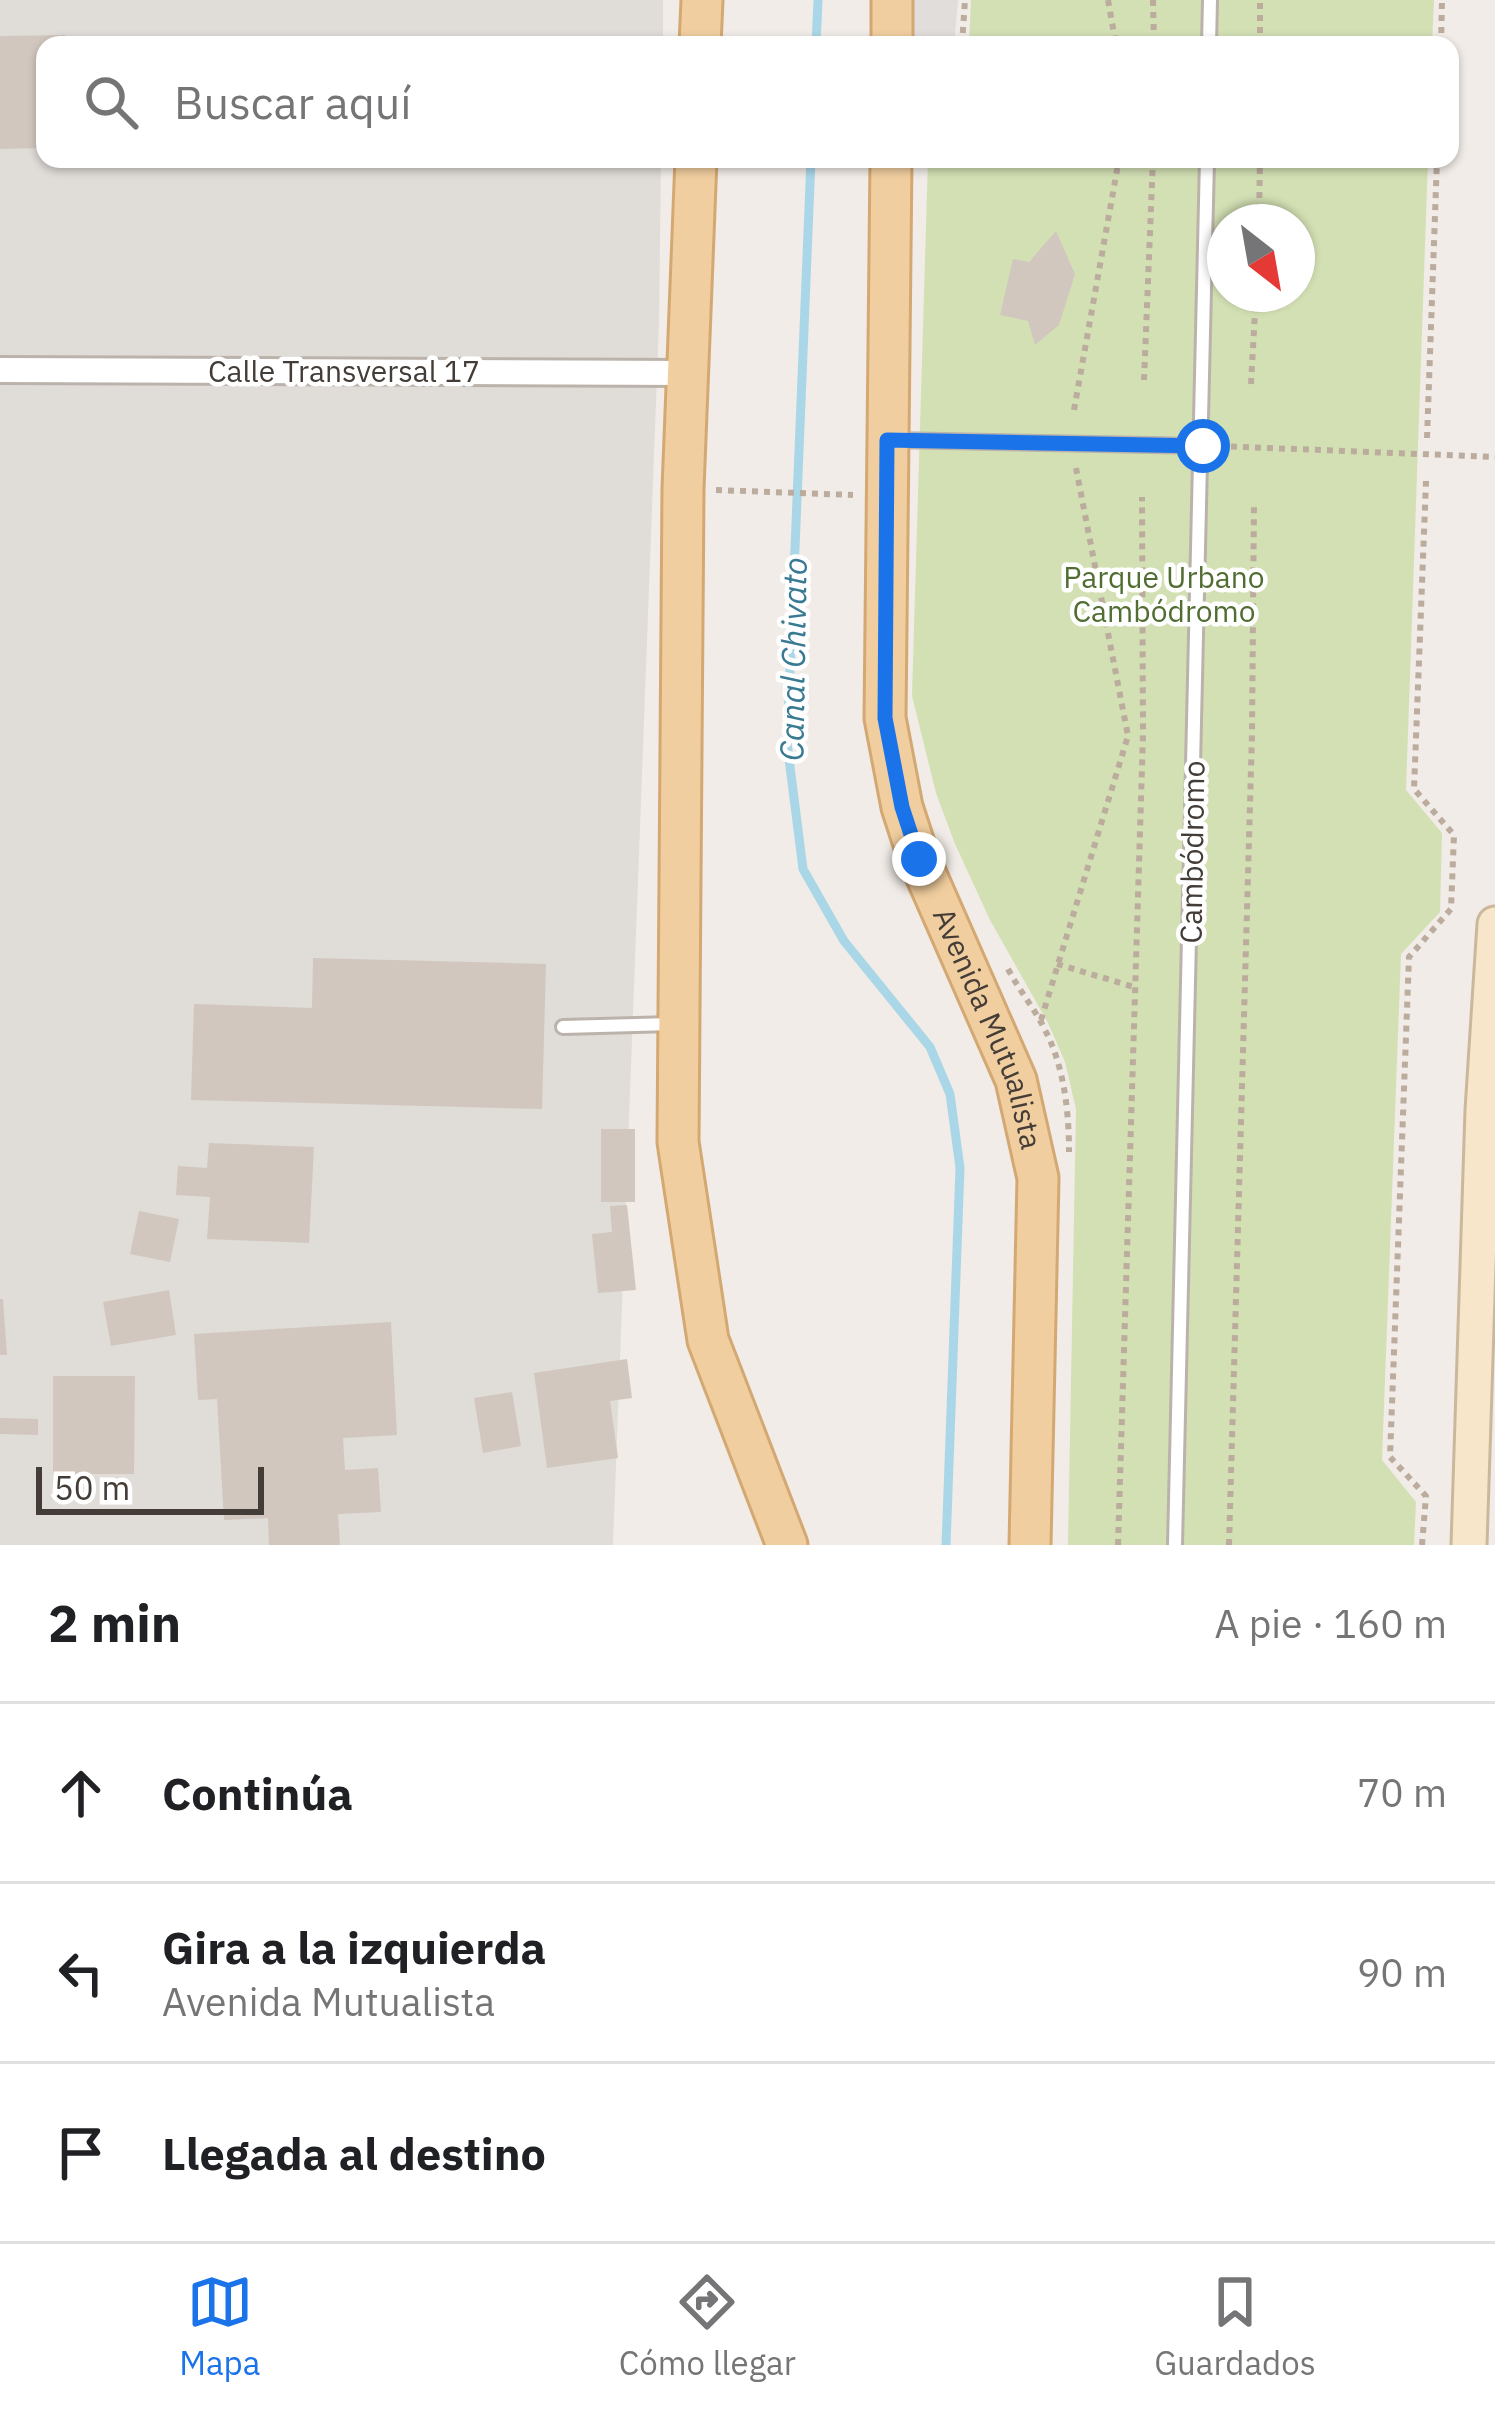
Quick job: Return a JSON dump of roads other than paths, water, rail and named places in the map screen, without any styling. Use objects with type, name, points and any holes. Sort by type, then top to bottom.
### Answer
[{"type":"main road","points":[[700,36],[702,0]]},
{"type":"main road","points":[[892,0],[892,36]]},
{"type":"main road","points":[[696,168],[682,513],[678,1142],[708,1340],[787,1545]]},
{"type":"main road","name":"Avenida Mutualista","points":[[891,168],[885,718],[902,807],[919,859],[1016,1080],[1038,1178],[1030,1545]]},
{"type":"main road","points":[[1469,1545],[1485,1316],[1495,924]]},
{"type":"street","name":"Calle Transversal 17","points":[[0,370],[687,374]]},
{"type":"lane","points":[[1209,36],[1210,0]]},
{"type":"lane","name":"Cambódromo","points":[[1175,1545],[1207,168]]},
{"type":"lane","points":[[887,440],[1203,446]]},
{"type":"lane","points":[[563,1027],[680,1024]]},
{"type":"waterway","name":"Canal Chivato","points":[[816,36],[818,0]]},
{"type":"waterway","name":"Canal Chivato","points":[[811,168],[787,743],[803,869],[844,941],[930,1047],[950,1094],[960,1168],[946,1545]]},
{"type":"park label","name":"Parque Urbano Cambódromo","points":[[1164,595]]}]
